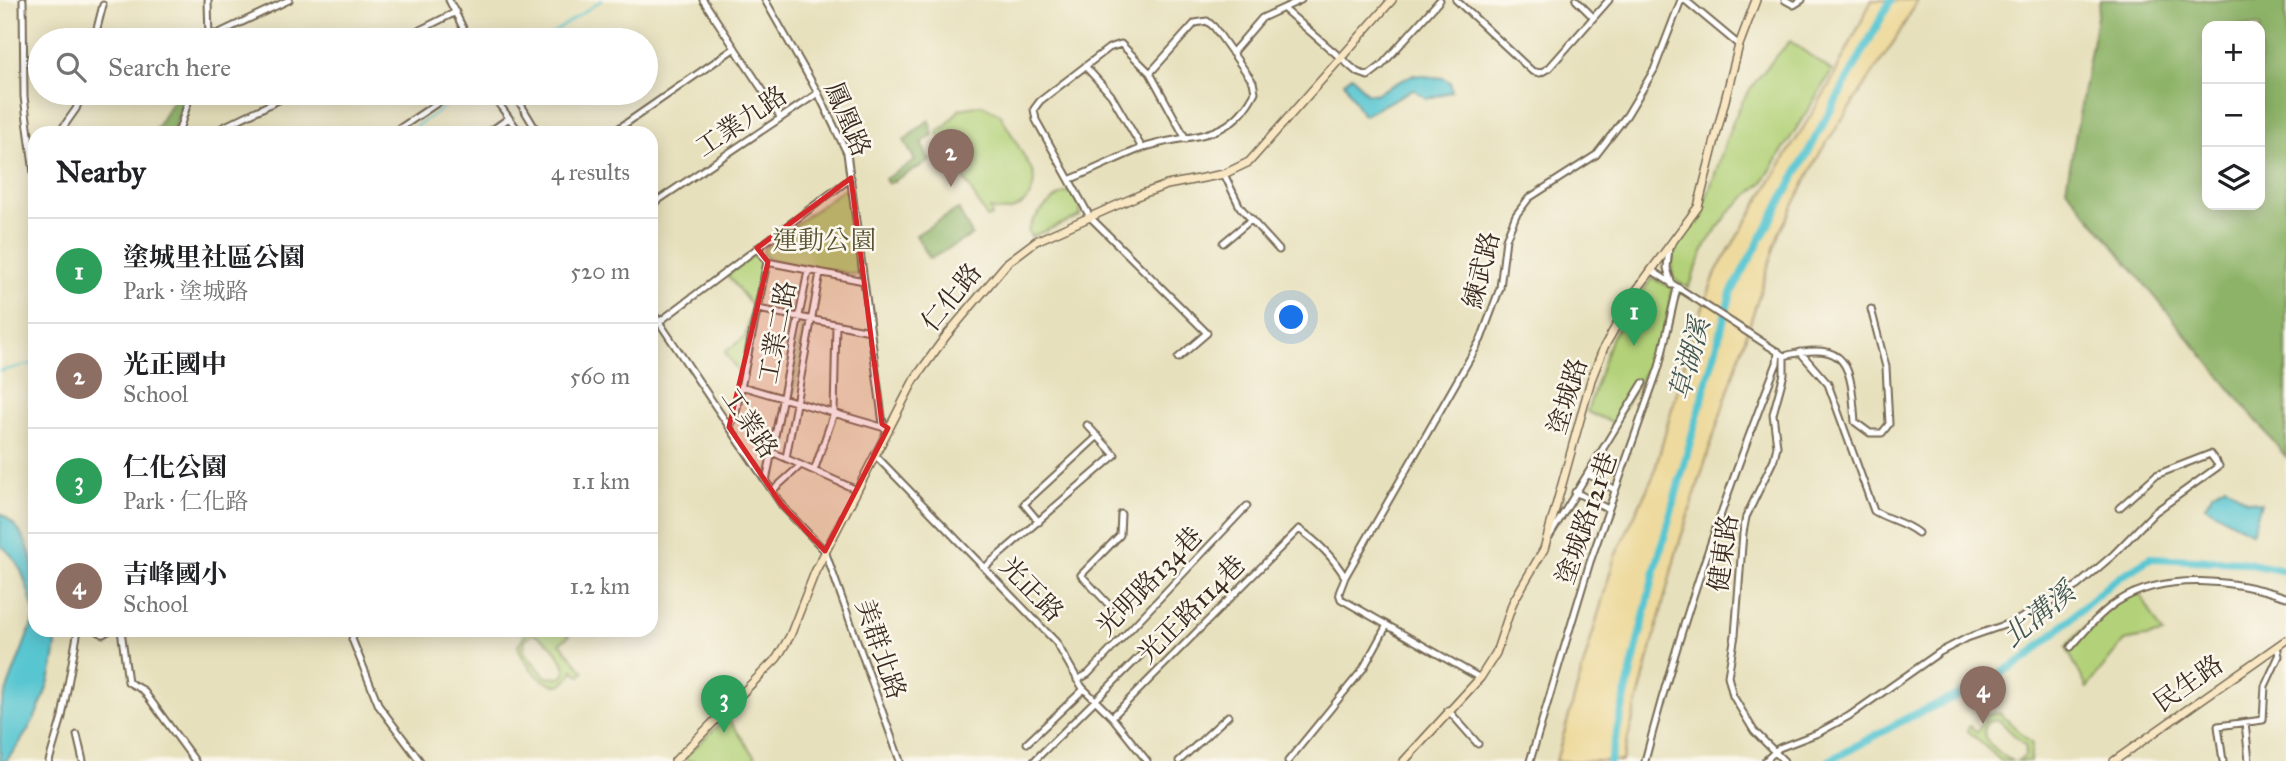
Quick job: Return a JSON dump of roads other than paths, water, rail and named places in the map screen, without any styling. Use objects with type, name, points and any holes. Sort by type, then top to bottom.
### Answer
[{"type":"main road","name":"仁化路","points":[[674,761],[778,658],[825,551],[888,428],[927,361],[1008,262],[1026,246],[1090,217],[1161,187],[1224,174],[1255,157],[1392,0]]},
{"type":"main road","points":[[1651,270],[1698,207],[1739,45],[1756,0]]},
{"type":"main road","name":"塗城路","points":[[1404,761],[1480,678],[1496,653],[1516,595],[1546,543],[1591,380],[1609,336],[1651,270]]},
{"type":"main road","name":"民生路","points":[[2114,761],[2286,640]]},
{"type":"street","points":[[23,0],[24,97],[28,128]]},
{"type":"street","points":[[208,0],[209,28]]},
{"type":"street","points":[[230,28],[289,0]]},
{"type":"street","points":[[449,0],[463,28]]},
{"type":"street","points":[[703,0],[780,118]]},
{"type":"street","name":"鳳凰路","points":[[765,0],[818,93],[844,146],[851,177],[883,424],[888,428]]},
{"type":"street","points":[[1232,53],[1262,18],[1301,0]]},
{"type":"street","points":[[1284,9],[1361,75],[1374,74],[1440,0]]},
{"type":"street","points":[[1456,0],[1536,73],[1546,72],[1609,0]]},
{"type":"street","points":[[1576,0],[1594,17]]},
{"type":"street","name":"練武路","points":[[1345,577],[1481,339],[1498,296],[1506,239],[1516,215],[1529,198],[1596,155],[1627,115],[1654,70],[1683,0],[1739,45]]},
{"type":"street","points":[[1785,0],[1794,5],[1802,0]]},
{"type":"street","points":[[97,28],[103,5]]},
{"type":"street","points":[[424,28],[456,12]]},
{"type":"street","points":[[1071,179],[1142,148],[1223,129],[1254,96],[1253,82],[1207,21],[1199,22],[1150,73]]},
{"type":"street","points":[[1178,358],[1207,333],[1090,217],[1036,120],[1034,109],[1040,101],[1085,66],[1112,46],[1121,44],[1150,73],[1186,139]]},
{"type":"street","points":[[658,101],[735,48]]},
{"type":"street","points":[[1085,66],[1111,95],[1142,148]]},
{"type":"street","name":"工業九路","points":[[658,200],[818,93]]},
{"type":"street","points":[[64,126],[78,105]]},
{"type":"street","points":[[180,126],[187,105]]},
{"type":"street","points":[[225,126],[268,105]]},
{"type":"street","points":[[403,126],[434,105]]},
{"type":"street","points":[[500,105],[515,126]]},
{"type":"street","points":[[521,105],[534,126]]},
{"type":"street","points":[[622,126],[653,105]]},
{"type":"street","points":[[498,126],[509,118]]},
{"type":"street","points":[[1224,174],[1233,198],[1279,250]]},
{"type":"street","points":[[659,321],[851,177]]},
{"type":"street","points":[[1223,243],[1252,219]]},
{"type":"street","points":[[1669,245],[1667,268],[1676,288]]},
{"type":"street","points":[[757,248],[767,262],[864,281]]},
{"type":"street","points":[[729,427],[735,417],[767,262]]},
{"type":"street","points":[[1651,270],[1781,353],[1824,350],[1837,353],[1844,359],[1851,374],[1855,422],[1870,433],[1882,433],[1889,424],[1886,367],[1871,309]]},
{"type":"street","name":"工業二路","points":[[766,481],[774,453],[808,271]]},
{"type":"street","name":"工業二路","points":[[786,458],[820,273]]},
{"type":"street","name":"塗城路121巷","points":[[1530,761],[1555,672],[1608,509],[1659,367],[1676,288]]},
{"type":"street","points":[[758,309],[870,331]]},
{"type":"street","name":"工業路","points":[[659,321],[787,512],[825,551]]},
{"type":"street","points":[[814,471],[834,413],[836,324]]},
{"type":"street","points":[[1800,352],[1828,384],[1874,511],[1890,520],[1905,523],[1918,533]]},
{"type":"street","points":[[1645,761],[1673,660],[1718,519],[1781,353]]},
{"type":"street","name":"健東路","points":[[1781,353],[1784,374],[1773,414],[1777,446],[1774,459],[1746,517],[1735,635],[1728,676],[1733,696],[1744,717],[1784,761]]},
{"type":"street","name":"塗城路","points":[[1546,543],[1643,383]]},
{"type":"street","points":[[741,386],[888,428]]},
{"type":"street","points":[[985,568],[1115,454],[1087,425]]},
{"type":"street","points":[[1039,522],[1024,504],[1098,436]]},
{"type":"street","points":[[774,453],[857,490]]},
{"type":"street","points":[[1765,761],[1779,748],[1818,733],[1849,716],[1940,652],[1966,638],[2016,621],[2077,586],[2113,555],[2155,512],[2219,466],[2210,454],[2156,475],[2119,508]]},
{"type":"street","name":"光正路","points":[[874,455],[1058,644],[1077,680],[1112,717],[1147,761]]},
{"type":"street","points":[[772,491],[801,465]]},
{"type":"street","points":[[1588,474],[1615,490]]},
{"type":"street","points":[[1575,492],[1608,509]]},
{"type":"street","name":"光明路134巷","points":[[1077,680],[1088,674],[1247,506]]},
{"type":"street","points":[[1110,606],[1080,575],[1120,535],[1121,514]]},
{"type":"street","name":"光正路114巷","points":[[1112,717],[1298,529],[1316,540],[1345,577]]},
{"type":"street","name":"美群北路","points":[[825,551],[900,761]]},
{"type":"street","points":[[1345,577],[1339,593],[1341,599],[1480,678]]},
{"type":"street","points":[[2071,648],[2086,629],[2117,602],[2133,593],[2170,583],[2241,585],[2286,597]]},
{"type":"street","points":[[1288,761],[1363,669],[1387,625]]},
{"type":"street","points":[[49,761],[62,717],[77,637]]},
{"type":"street","points":[[122,637],[128,682],[144,690],[195,761]]},
{"type":"street","points":[[353,637],[379,706],[420,761]]},
{"type":"street","points":[[2223,761],[2218,726],[2263,720],[2265,686],[2279,656],[2277,646]]},
{"type":"street","points":[[1034,761],[1141,655]]},
{"type":"street","points":[[1027,743],[1084,689]]},
{"type":"street","points":[[1448,710],[1478,744]]},
{"type":"street","points":[[1179,761],[1228,716]]},
{"type":"street","points":[[2245,723],[2249,761]]},
{"type":"street","points":[[77,735],[83,761]]},
{"type":"water","points":[[1412,75],[1443,78],[1450,82],[1452,91],[1427,99],[1413,89],[1363,116],[1344,82],[1352,76],[1366,93],[1375,94]]},
{"type":"water","points":[[2225,485],[2246,500],[2261,503],[2252,533],[2205,506],[2212,494]]},
{"type":"water","points":[[0,513],[21,534],[27,546],[28,590],[14,559],[0,545]]},
{"type":"water","points":[[28,634],[28,637],[57,637],[53,666],[42,700],[27,732],[6,761],[0,761],[0,708]]},
{"type":"waterway","points":[[560,28],[602,0]]},
{"type":"waterway","name":"草湖溪","points":[[1610,761],[1654,574],[1731,293],[1891,0]]},
{"type":"waterway","points":[[416,126],[447,105]]},
{"type":"waterway","points":[[0,371],[28,365]]},
{"type":"waterway","name":"北溝溪","points":[[1829,761],[1909,717],[1979,686],[2026,658],[2111,583],[2150,558],[2241,562],[2286,571]]},
{"type":"place","name":"光正國中","points":[[951,187]]},
{"type":"place","name":"塗城里社區公園","points":[[1634,346]]},
{"type":"place","name":"吉峰國小","points":[[1983,724]]},
{"type":"place","name":"仁化公園","points":[[724,733]]},
{"type":"park label","name":"運動公園","points":[[824,240]]}]
